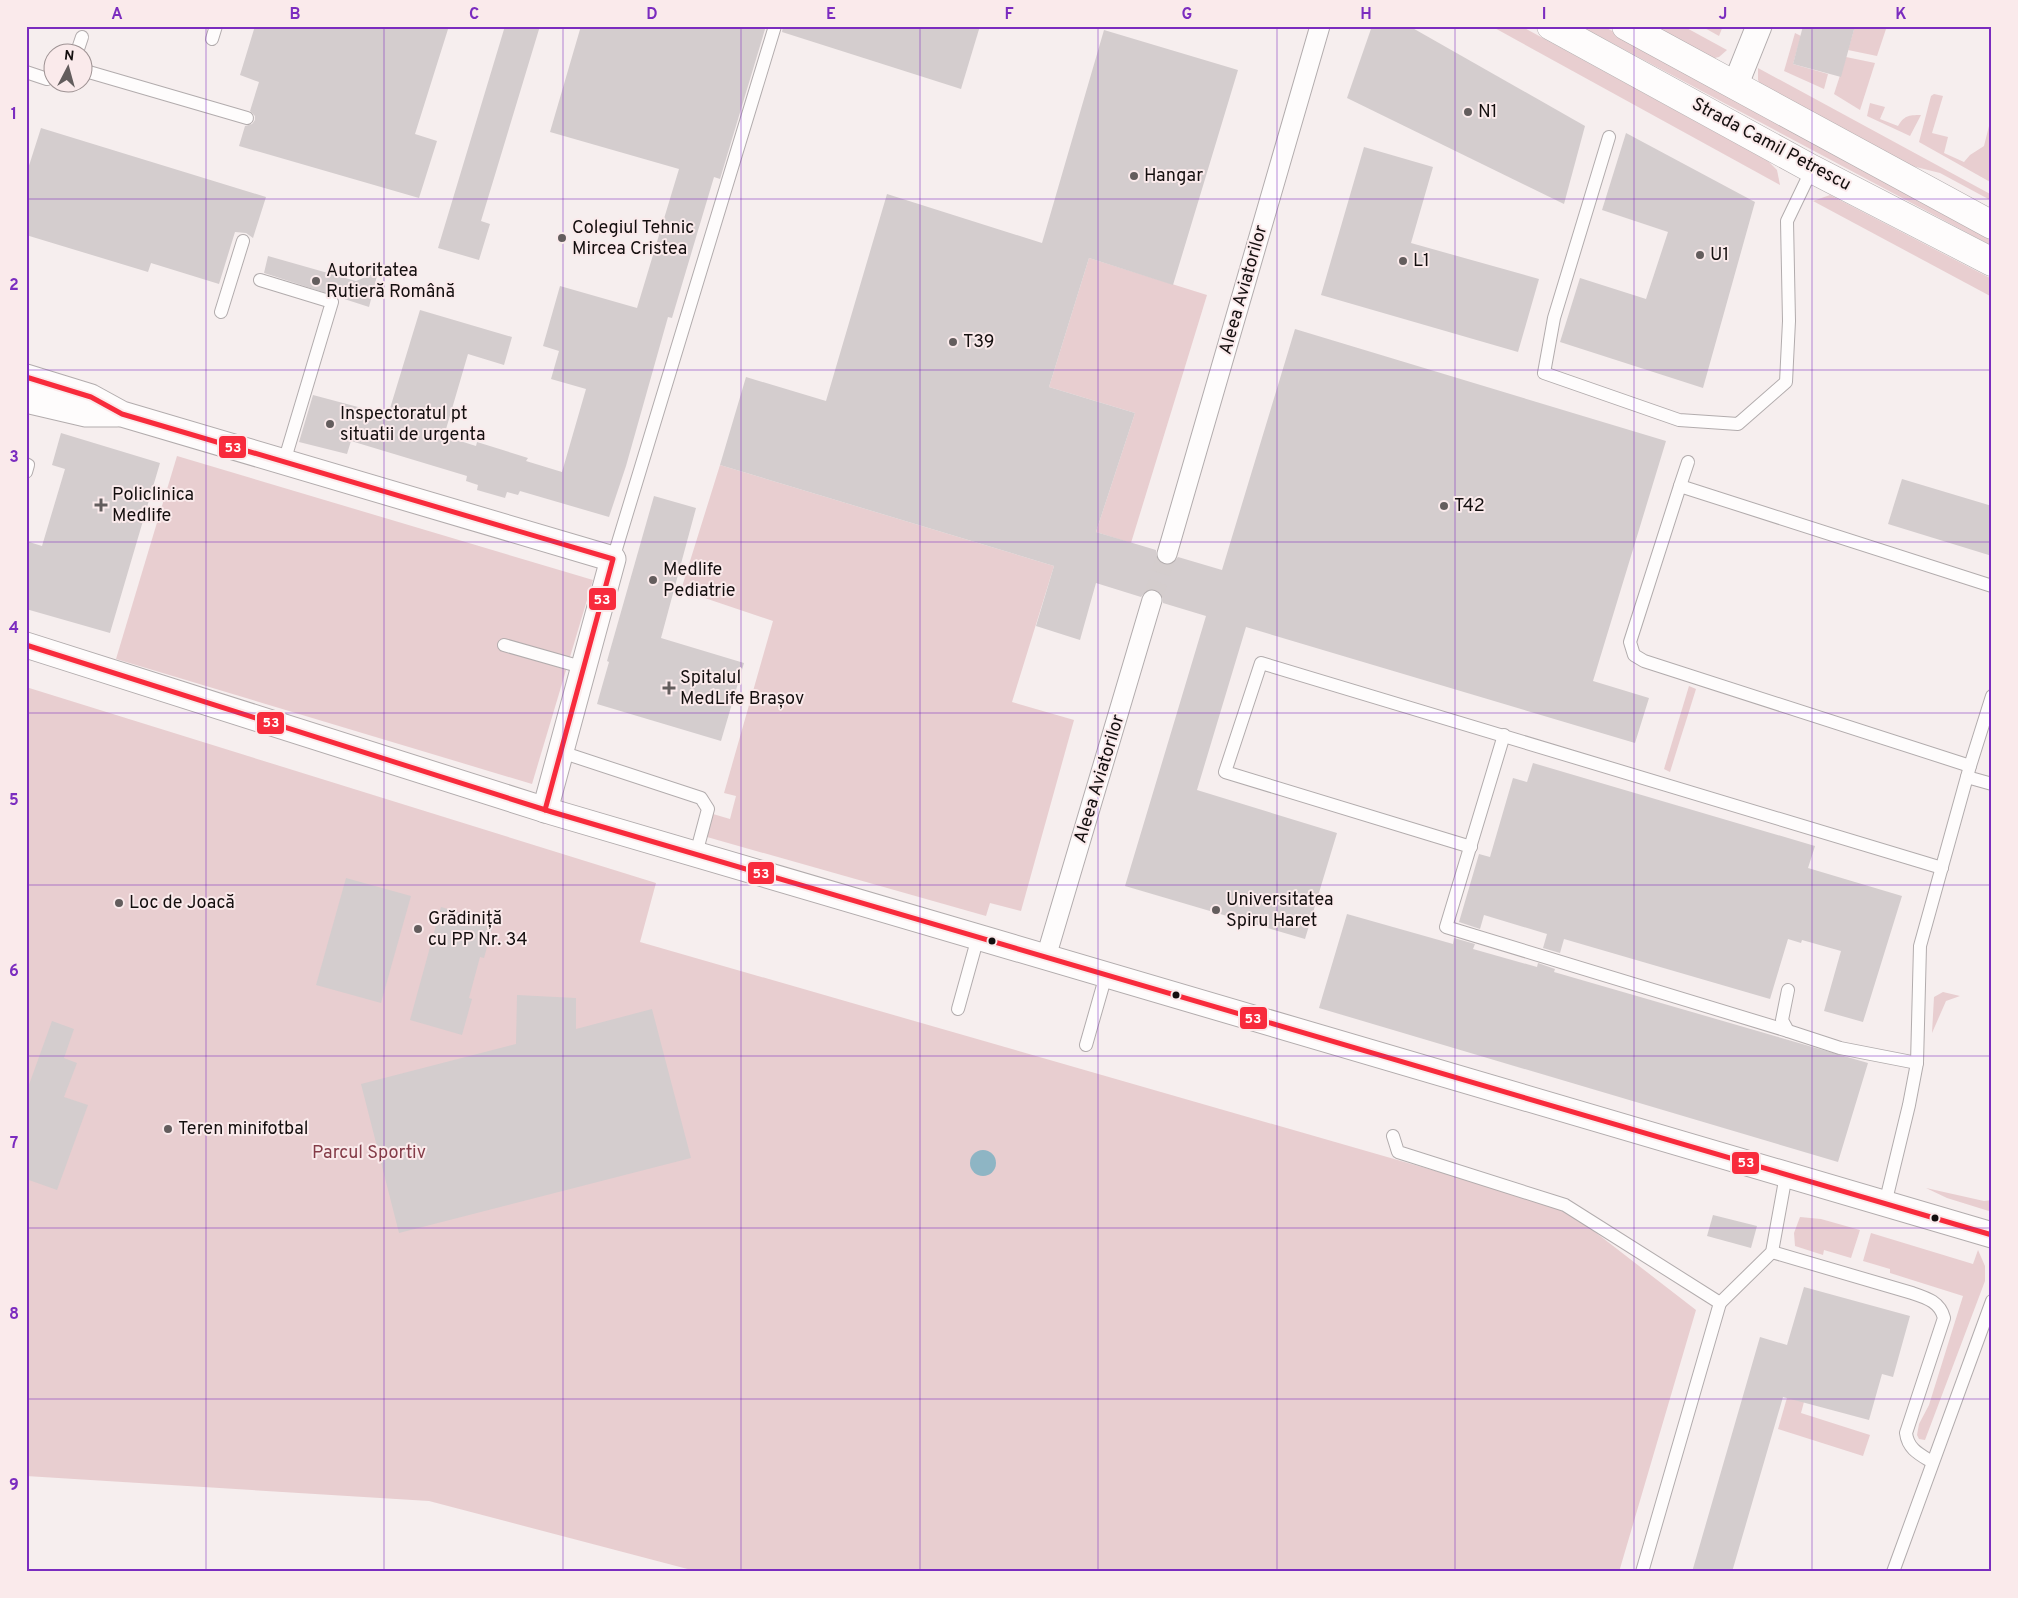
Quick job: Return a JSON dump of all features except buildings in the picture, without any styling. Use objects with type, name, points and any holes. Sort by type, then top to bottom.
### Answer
[{"type":"street","name":"Aleea Aviatorilor","points":[[1167,554],[1320,26]]},
{"type":"street","name":"Strada Camil Petrescu","points":[[1551,26],[1812,169],[1992,262]]},
{"type":"street","name":"Strada Camil Petrescu","points":[[1626,26],[1992,225]]},
{"type":"street","points":[[1735,86],[1759,26]]},
{"type":"street","points":[[26,377],[91,397],[122,414],[613,558],[585,668],[545,810]]},
{"type":"street","points":[[26,400],[86,414],[122,414]]},
{"type":"street","name":"Aleea Aviatorilor","points":[[1046,957],[1152,600]]},
{"type":"street","points":[[26,645],[545,810],[1992,1235]]},
{"type":"lane","points":[[613,558],[775,26]]},
{"type":"lane","points":[[80,42],[82,37]]},
{"type":"lane","points":[[26,72],[42,77]]},
{"type":"lane","points":[[92,73],[248,118]]},
{"type":"lane","points":[[1609,137],[1554,318],[1544,373],[1679,420],[1738,424],[1786,382],[1789,321],[1787,221],[1812,169]]},
{"type":"lane","points":[[221,312],[243,241]]},
{"type":"lane","points":[[260,280],[332,302],[284,462]]},
{"type":"lane","points":[[1688,462],[1630,642],[1634,655],[1644,661],[1969,771],[1992,784]]},
{"type":"lane","points":[[26,464],[28,465],[26,472]]},
{"type":"lane","points":[[1680,486],[1992,586]]},
{"type":"lane","points":[[504,645],[585,668]]},
{"type":"lane","points":[[1470,847],[1225,772],[1261,663],[1942,868]]},
{"type":"lane","points":[[1885,1204],[1917,1063],[1920,946],[1992,696]]},
{"type":"lane","points":[[1504,735],[1446,927],[1840,1048],[1917,1063]]},
{"type":"lane","points":[[561,752],[700,798],[708,809],[696,854]]},
{"type":"lane","points":[[958,1009],[978,937]]},
{"type":"lane","points":[[1086,1045],[1106,975]]},
{"type":"lane","points":[[1788,990],[1782,1020],[1788,1031]]},
{"type":"lane","points":[[1394,1136],[1398,1152],[1565,1205],[1720,1303]]},
{"type":"lane","points":[[1642,1572],[1720,1303],[1772,1252],[1786,1175]]},
{"type":"lane","points":[[1772,1252],[1912,1293],[1928,1299],[1942,1309],[1944,1318],[1906,1433],[1907,1443],[1915,1452],[1932,1462]]},
{"type":"lane","points":[[1893,1572],[1992,1301]]},
{"type":"green space","points":[[1491,26],[1521,26],[1768,161],[1777,170],[1780,185]]},
{"type":"green space","points":[[1580,26],[1603,26],[1992,235],[1992,246]]},
{"type":"green space","points":[[1646,26],[1683,26],[1727,50],[1719,57],[1711,59]]},
{"type":"green space","points":[[1701,26],[1723,26],[1719,36]]},
{"type":"green space","points":[[1855,26],[1887,26],[1877,56],[1848,50]]},
{"type":"green space","points":[[1795,33],[1801,36],[1793,64],[1828,74],[1824,89],[1784,71]]},
{"type":"green space","points":[[1846,57],[1875,63],[1860,110],[1834,94]]},
{"type":"green space","points":[[1758,68],[1992,195],[1992,201],[1940,173],[1904,164],[1765,92],[1758,80]]},
{"type":"green space","points":[[1934,94],[1943,96],[1932,133],[1948,137],[1944,153],[1964,162],[1970,155],[1984,146],[1992,114],[1992,183],[1919,142],[1931,96]]},
{"type":"green space","points":[[1870,103],[1885,107],[1880,119],[1898,126],[1907,117],[1921,115],[1910,136],[1867,116]]},
{"type":"green space","points":[[1830,195],[1992,279],[1992,297],[1813,201]]},
{"type":"green space","points":[[1089,258],[1207,295],[1131,543],[1096,532],[1135,413],[1049,387]]},
{"type":"green space","points":[[177,456],[593,580],[532,784],[116,659]]},
{"type":"green space","points":[[720,465],[1054,566],[1012,702],[1074,720],[1021,911],[990,903],[986,916],[707,837],[713,814],[730,819],[736,796],[724,793],[773,621],[681,590]]},
{"type":"green space","points":[[1689,686],[1696,689],[1670,772],[1664,769]]},
{"type":"green space","name":"Parcul Sportiv","points":[[26,687],[656,883],[640,942],[1564,1208],[1696,1310],[1619,1572],[699,1572],[429,1501],[26,1476]]},
{"type":"green space","points":[[1943,992],[1960,996],[1946,1001],[1932,1033],[1934,997]]},
{"type":"green space","points":[[1926,1188],[1984,1201],[1992,1200],[1992,1212],[1947,1198]]},
{"type":"green space","points":[[1800,1217],[1821,1219],[1860,1230],[1851,1258],[1824,1250],[1823,1255],[1795,1246],[1794,1233]]},
{"type":"green space","points":[[1871,1233],[1973,1264],[1978,1250],[1985,1266],[1985,1281],[1925,1440],[1919,1439],[1917,1435],[1919,1424],[1929,1405],[1963,1296],[1890,1273],[1890,1269],[1863,1261]]},
{"type":"green space","points":[[1801,1349],[1817,1354],[1801,1413],[1870,1435],[1863,1456],[1778,1429]]},
{"type":"water","points":[[983,1150],[992,1154],[996,1163],[992,1172],[983,1176],[974,1172],[970,1163],[974,1154]]},
{"type":"tunnel","points":[[1152,600],[1167,554]]},
{"type":"transit line","name":"53","points":[[26,377],[91,397],[122,414],[613,559],[545,810]]},
{"type":"transit line","name":"53","points":[[26,645],[552,812],[1992,1235]]},
{"type":"place","name":"N1","points":[[1468,112]]},
{"type":"place","name":"Hangar","points":[[1134,176]]},
{"type":"place","name":"Colegiul Tehnic Mircea Cristea","points":[[562,238]]},
{"type":"place","name":"U1","points":[[1700,255]]},
{"type":"place","name":"L1","points":[[1403,261]]},
{"type":"place","name":"Autoritatea Rutieră Română","points":[[316,281]]},
{"type":"place","name":"T39","points":[[953,342]]},
{"type":"place","name":"Inspectoratul pt situatii de urgenta","points":[[330,424]]},
{"type":"place","name":"Policlinica Medlife","points":[[101,505]]},
{"type":"place","name":"T42","points":[[1444,506]]},
{"type":"place","name":"Medlife Pediatrie","points":[[653,580]]},
{"type":"place","name":"Spitalul MedLife Brașov","points":[[669,688]]},
{"type":"place","name":"Loc de Joacă","points":[[119,903]]},
{"type":"place","name":"Universitatea Spiru Haret","points":[[1216,910]]},
{"type":"place","name":"Grădiniță cu PP Nr. 34","points":[[418,929]]},
{"type":"place","name":"Teren minifotbal","points":[[168,1129]]}]
